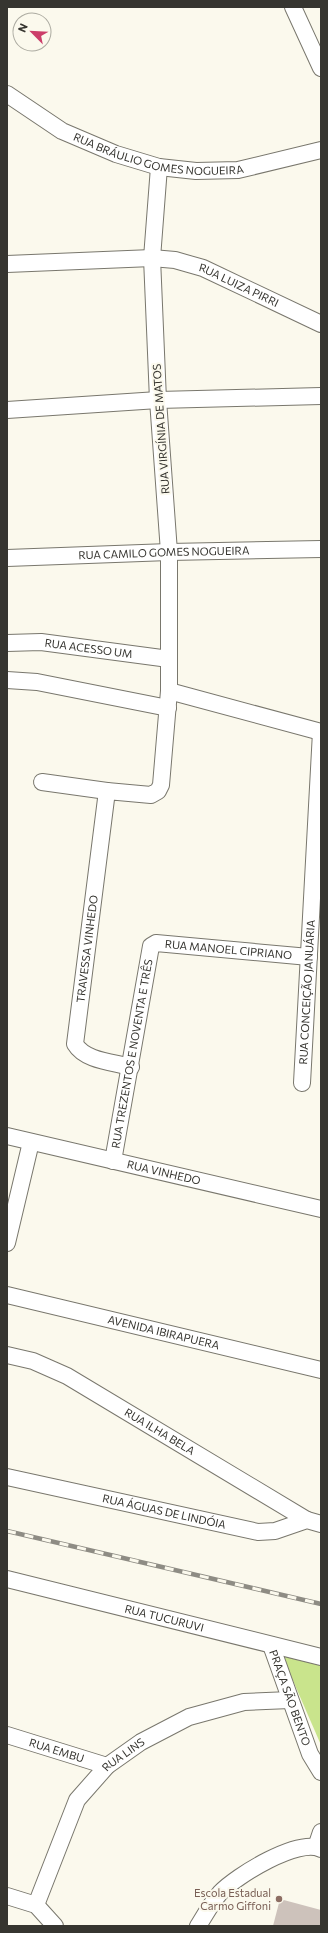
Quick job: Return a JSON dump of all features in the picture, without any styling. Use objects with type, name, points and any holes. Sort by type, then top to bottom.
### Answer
[{"type":"street","points":[[293,7],[321,68]]},
{"type":"street","name":"RUA BRÁULIO GOMES NOGUEIRA","points":[[7,94],[62,131],[116,154],[159,167],[196,170],[238,170],[321,150]]},
{"type":"street","name":"RUA VIRGÍNIA DE MATOS","points":[[159,167],[152,258],[158,400],[169,552],[169,690]]},
{"type":"street","name":"RUA LUIZA PIRRI","points":[[7,264],[152,258],[175,260],[203,268],[321,324]]},
{"type":"street","points":[[7,410],[158,400],[321,396]]},
{"type":"street","name":"RUA CAMILO GOMES NOGUEIRA","points":[[7,558],[169,552],[321,549]]},
{"type":"street","name":"RUA ACESSO UM","points":[[7,643],[41,642],[169,659]]},
{"type":"street","points":[[7,680],[37,682],[168,708]]},
{"type":"street","points":[[42,782],[107,792],[151,795],[158,791],[161,785],[169,690],[321,732]]},
{"type":"street","name":"RUA CONCEIÇÃO JANUÁRIA","points":[[302,1083],[321,732]]},
{"type":"street","name":"TRAVESSA VINHEDO","points":[[107,792],[75,1044],[79,1051],[86,1056],[131,1067]]},
{"type":"street","name":"RUA MANOEL CIPRIANO","points":[[150,946],[156,942],[309,957]]},
{"type":"street","name":"RUA TREZENTOS E NOVENTA E TRÊS","points":[[113,1160],[131,1067],[150,946]]},
{"type":"street","name":"RUA VINHEDO","points":[[7,1136],[321,1209]]},
{"type":"street","points":[[7,1243],[31,1142]]},
{"type":"street","name":"AVENIDA IBIRAPUERA","points":[[7,1295],[321,1370]]},
{"type":"street","name":"RUA ILHA BELA","points":[[7,1355],[33,1361],[67,1376],[317,1520]]},
{"type":"street","name":"RUA ÁGUAS DE LINDÓIA","points":[[7,1477],[258,1532],[275,1531],[317,1520]]},
{"type":"street","name":"RUA TUCURUVI","points":[[7,1579],[271,1645],[321,1656]]},
{"type":"street","name":"PRAÇA SÃO BENTO","points":[[271,1645],[310,1754],[321,1772]]},
{"type":"street","name":"RUA LINS","points":[[36,1905],[77,1800],[107,1766],[141,1742],[189,1717],[244,1702],[290,1700]]},
{"type":"street","name":"RUA EMBU","points":[[7,1735],[107,1766]]},
{"type":"street","points":[[198,1926],[220,1893],[254,1868],[288,1850],[319,1842]]},
{"type":"street","points":[[7,1896],[36,1905],[55,1926]]},
{"type":"green space","points":[[281,1653],[321,1663],[321,1745]]},
{"type":"building","points":[[280,1899],[321,1910],[321,1926],[273,1926]]},
{"type":"railway","points":[[7,1531],[321,1604]]},
{"type":"place","name":"Escola Estadual Carmo Giffoni","points":[[279,1899]]}]
